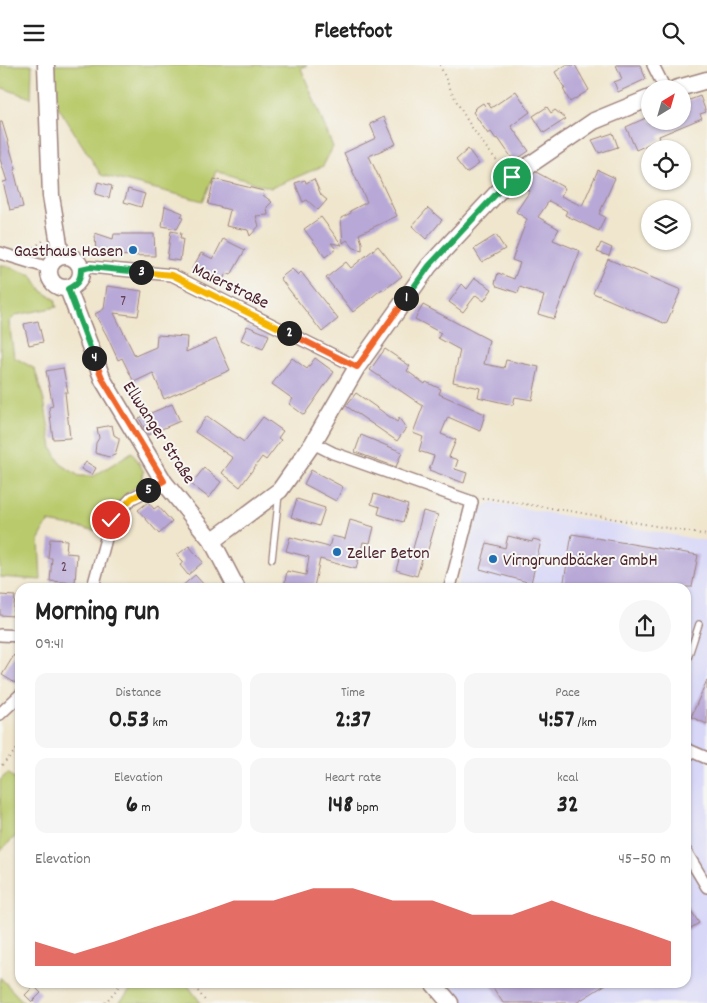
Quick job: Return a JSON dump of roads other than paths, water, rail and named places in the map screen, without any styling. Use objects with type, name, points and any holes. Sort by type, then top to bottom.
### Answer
[{"type":"street","points":[[46,65],[51,196],[61,256]]},
{"type":"street","points":[[653,65],[660,80]]},
{"type":"street","points":[[691,85],[707,81]]},
{"type":"street","points":[[212,541],[280,491],[313,443],[357,367],[429,266],[512,177],[594,121],[641,102]]},
{"type":"street","points":[[0,253],[48,268]]},
{"type":"street","points":[[61,256],[73,258],[81,269],[79,281],[68,289],[55,286],[48,275],[48,268],[51,263],[61,256]]},
{"type":"street","name":"Maierstraße","points":[[81,269],[90,267],[172,275],[357,367]]},
{"type":"street","name":"Ellwanger Straße","points":[[68,289],[103,380],[164,481],[212,541],[234,583]]},
{"type":"street","points":[[313,443],[333,453],[472,501],[451,583]]},
{"type":"street","points":[[94,583],[111,520],[132,498],[164,481]]},
{"type":"street","points":[[0,635],[15,636]]},
{"type":"street","points":[[0,714],[15,700]]},
{"type":"street","points":[[691,751],[707,758]]},
{"type":"street","points":[[691,860],[707,887]]},
{"type":"street","points":[[437,988],[450,1003]]},
{"type":"lane","points":[[272,559],[280,491]]},
{"type":"lane","points":[[691,649],[699,624]]},
{"type":"place","name":"Gasthaus Hasen","points":[[133,250]]},
{"type":"place","name":"Zeller Beton","points":[[337,552]]},
{"type":"place","name":"Virngrundbäcker GmbH","points":[[493,559]]}]
